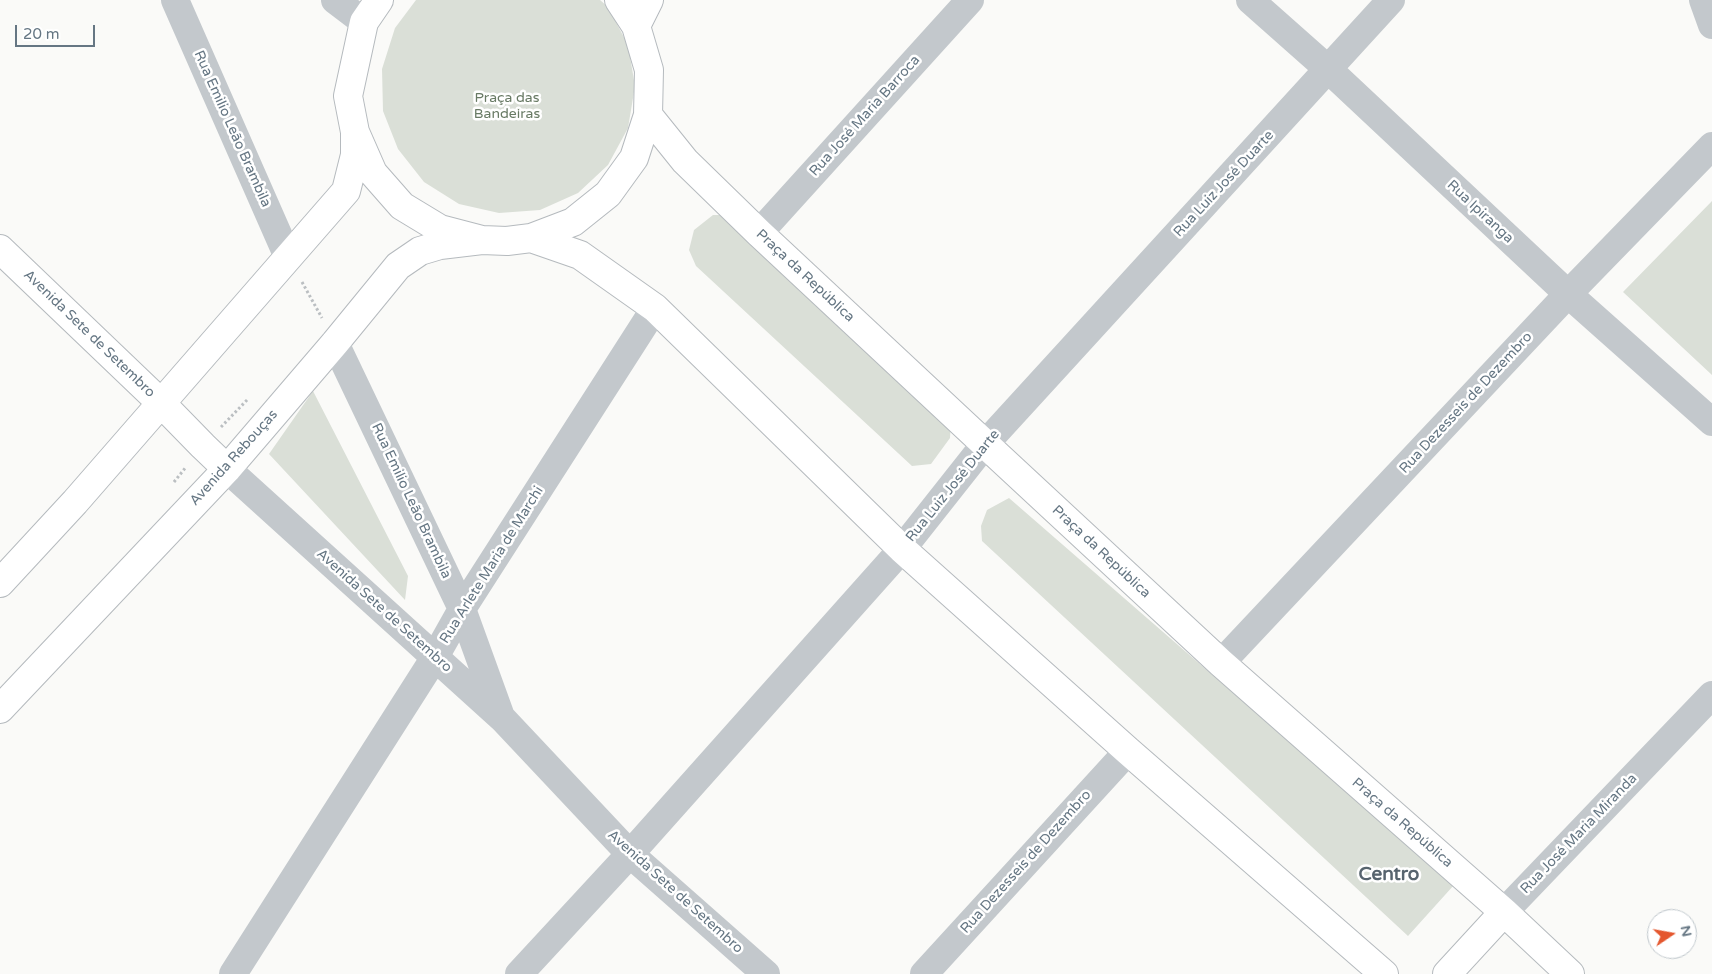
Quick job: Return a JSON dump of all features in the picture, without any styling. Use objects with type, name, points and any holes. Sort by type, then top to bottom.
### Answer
[{"type":"main road","points":[[379,0],[364,22],[348,96],[355,132],[373,173],[402,206],[440,229],[482,240],[507,241],[531,238],[573,222],[608,194],[634,158],[648,115],[649,70],[636,26],[619,0]]},
{"type":"main road","points":[[636,26],[649,0]]},
{"type":"main road","name":"Praça da República","points":[[648,115],[685,161],[759,233],[985,444],[1221,663],[1504,912],[1570,974]]},
{"type":"main road","points":[[0,583],[75,502],[346,192],[354,155],[355,132]]},
{"type":"main road","points":[[531,238],[580,255],[655,308],[902,549],[1128,751],[1384,974]]},
{"type":"main road","name":"Avenida Rebouças","points":[[0,709],[228,469],[398,266],[420,251],[440,245],[482,240]]},
{"type":"main road","name":"Avenida Sete de Setembro","points":[[0,249],[228,469]]},
{"type":"main road","name":"Rua José Maria Miranda","points":[[1446,974],[1504,912]]},
{"type":"street","name":"Rua Emilio Leão Brambila","points":[[175,0],[288,257]]},
{"type":"street","points":[[335,0],[364,22]]},
{"type":"street","name":"Rua José Maria Barroca","points":[[759,233],[970,0]]},
{"type":"street","name":"Rua Ipiranga","points":[[1250,0],[1329,70],[1568,294],[1712,422]]},
{"type":"street","name":"Rua Luiz José Duarte","points":[[519,974],[630,854],[902,549],[985,444],[1391,0]]},
{"type":"street","points":[[1703,0],[1712,25]]},
{"type":"street","name":"Rua Dezesseis de Dezembro","points":[[1221,663],[1568,294],[1712,146]]},
{"type":"street","name":"Rua Arlete Maria de Marchi","points":[[233,974],[435,657],[462,609],[655,308]]},
{"type":"street","name":"Rua Emilio Leão Brambila","points":[[335,343],[462,609],[502,718]]},
{"type":"street","name":"Avenida Sete de Setembro","points":[[228,469],[502,718],[630,854],[766,974]]},
{"type":"street","name":"Rua José Maria Miranda","points":[[1504,912],[1712,695]]},
{"type":"street","name":"Rua Dezesseis de Dezembro","points":[[924,974],[1128,751]]},
{"type":"path","points":[[288,257],[335,343]]},
{"type":"green space","name":"Praça das Bandeiras","points":[[416,0],[600,0],[608,7],[628,45],[635,86],[628,128],[608,165],[578,193],[540,210],[499,213],[459,204],[424,182],[398,149],[383,111],[382,69],[395,28]]},
{"type":"green space","points":[[1712,201],[1712,375],[1623,292]]},
{"type":"green space","points":[[713,215],[729,215],[951,421],[950,438],[931,464],[912,466],[696,266],[689,250],[694,230]]},
{"type":"green space","points":[[313,391],[408,576],[405,600],[269,454]]},
{"type":"green space","points":[[1009,498],[1454,885],[1408,936],[982,541],[981,526],[987,510]]},
{"type":"district","name":"Centro","points":[[1389,875]]}]
